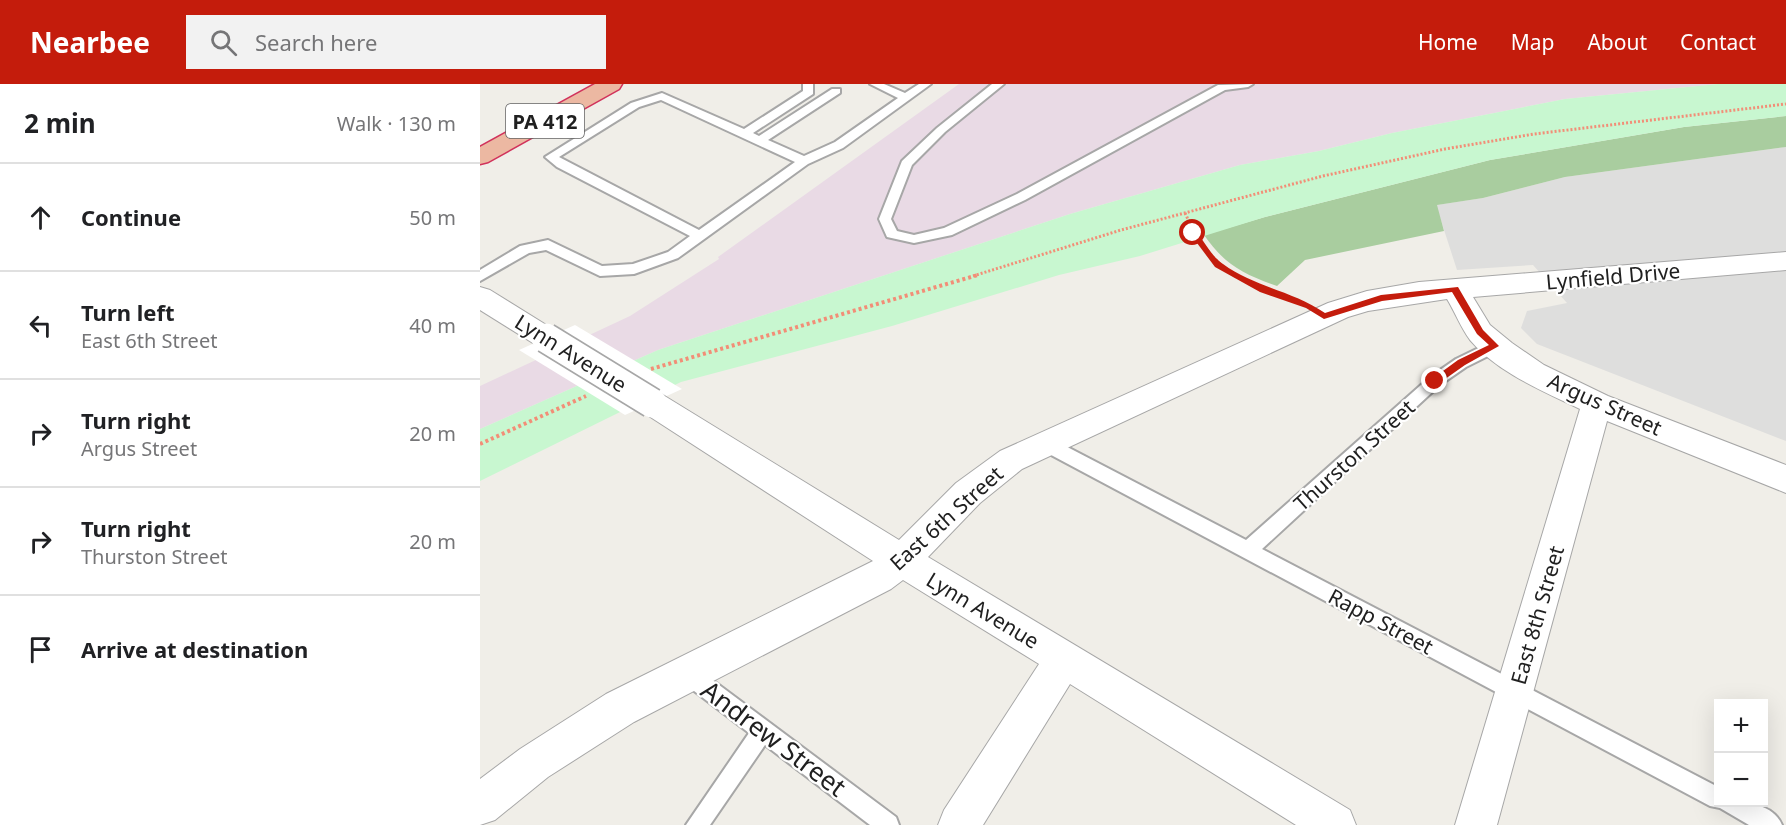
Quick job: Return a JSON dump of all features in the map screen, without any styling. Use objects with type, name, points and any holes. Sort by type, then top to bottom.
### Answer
[{"type":"highway","name":"PA 412","points":[[480,134],[569,84]]},
{"type":"highway","name":"PA 412","points":[[480,157],[611,84]]},
{"type":"street","name":"Lynfield Drive","points":[[1447,290],[1786,261]]},
{"type":"street","name":"East 6th Street","points":[[480,805],[534,763],[620,708],[854,592],[902,560],[954,506],[982,481],[1011,460],[1324,316],[1367,301],[1447,290]]},
{"type":"street","name":"Argus Street","points":[[1447,290],[1480,332],[1495,346],[1534,373],[1597,404],[1786,479]]},
{"type":"street","name":"Lynn Avenue","points":[[480,297],[652,402],[902,560],[1335,825]]},
{"type":"street","name":"East 8th Street","points":[[1476,825],[1597,404]]},
{"type":"street","points":[[959,825],[1064,659]]},
{"type":"lane","points":[[746,133],[809,92],[808,84]]},
{"type":"lane","points":[[875,84],[906,97]]},
{"type":"lane","points":[[480,276],[525,249],[548,245],[600,271],[634,269],[673,255],[804,161],[839,145],[926,84]]},
{"type":"lane","points":[[999,84],[940,130],[906,164],[885,219],[892,234],[914,239],[947,232],[1021,197],[1222,87],[1248,84]]},
{"type":"lane","points":[[646,100],[653,85]]},
{"type":"lane","points":[[761,140],[836,92]]},
{"type":"lane","points":[[701,236],[551,157],[646,100],[662,96],[804,161]]},
{"type":"lane","name":"Thurston Street","points":[[1247,551],[1435,381],[1461,363],[1495,346]]},
{"type":"lane","name":"Rapp Street","points":[[1044,443],[1714,795]]},
{"type":"lane","name":"Andrew Street","points":[[688,674],[888,825]]},
{"type":"lane","points":[[697,825],[763,730]]},
{"type":"lane","points":[[1737,807],[1771,825]]},
{"type":"path","points":[[647,371],[994,270],[1121,230],[1323,176],[1445,149],[1557,131],[1786,104]]},
{"type":"path","points":[[1185,213],[1193,233],[1218,265],[1263,290],[1309,306],[1324,316]]},
{"type":"path","points":[[480,444],[588,395]]},
{"type":"shaded area","points":[[959,84],[1718,84],[1565,99],[1392,133],[1319,151],[1240,165],[1070,214],[658,350],[480,429],[480,386],[630,316],[719,259],[718,257]]},
{"type":"shaded area","points":[[1786,147],[1786,441],[1537,344],[1521,328],[1527,311],[1567,303],[1533,265],[1457,270],[1436,205],[1483,198],[1565,177]]},
{"type":"green space","points":[[1718,84],[1786,84],[1786,116],[1684,127],[1490,160],[1265,217],[1140,256],[1059,275],[892,326],[681,382],[480,481],[480,429],[658,350],[1070,214],[1240,165],[1319,151],[1392,133],[1565,99]]},
{"type":"green space","points":[[1786,116],[1786,147],[1565,177],[1483,198],[1437,205],[1444,231],[1305,260],[1277,286],[1254,277],[1227,261],[1204,235],[1265,217],[1490,160],[1684,127]]},
{"type":"pier","points":[[575,325],[682,389],[625,415],[519,350]]},
{"type":"route","points":[[1193,233],[1218,265],[1263,290],[1309,306],[1324,316],[1381,298],[1455,289],[1480,332],[1495,346],[1461,363],[1435,381]]}]
